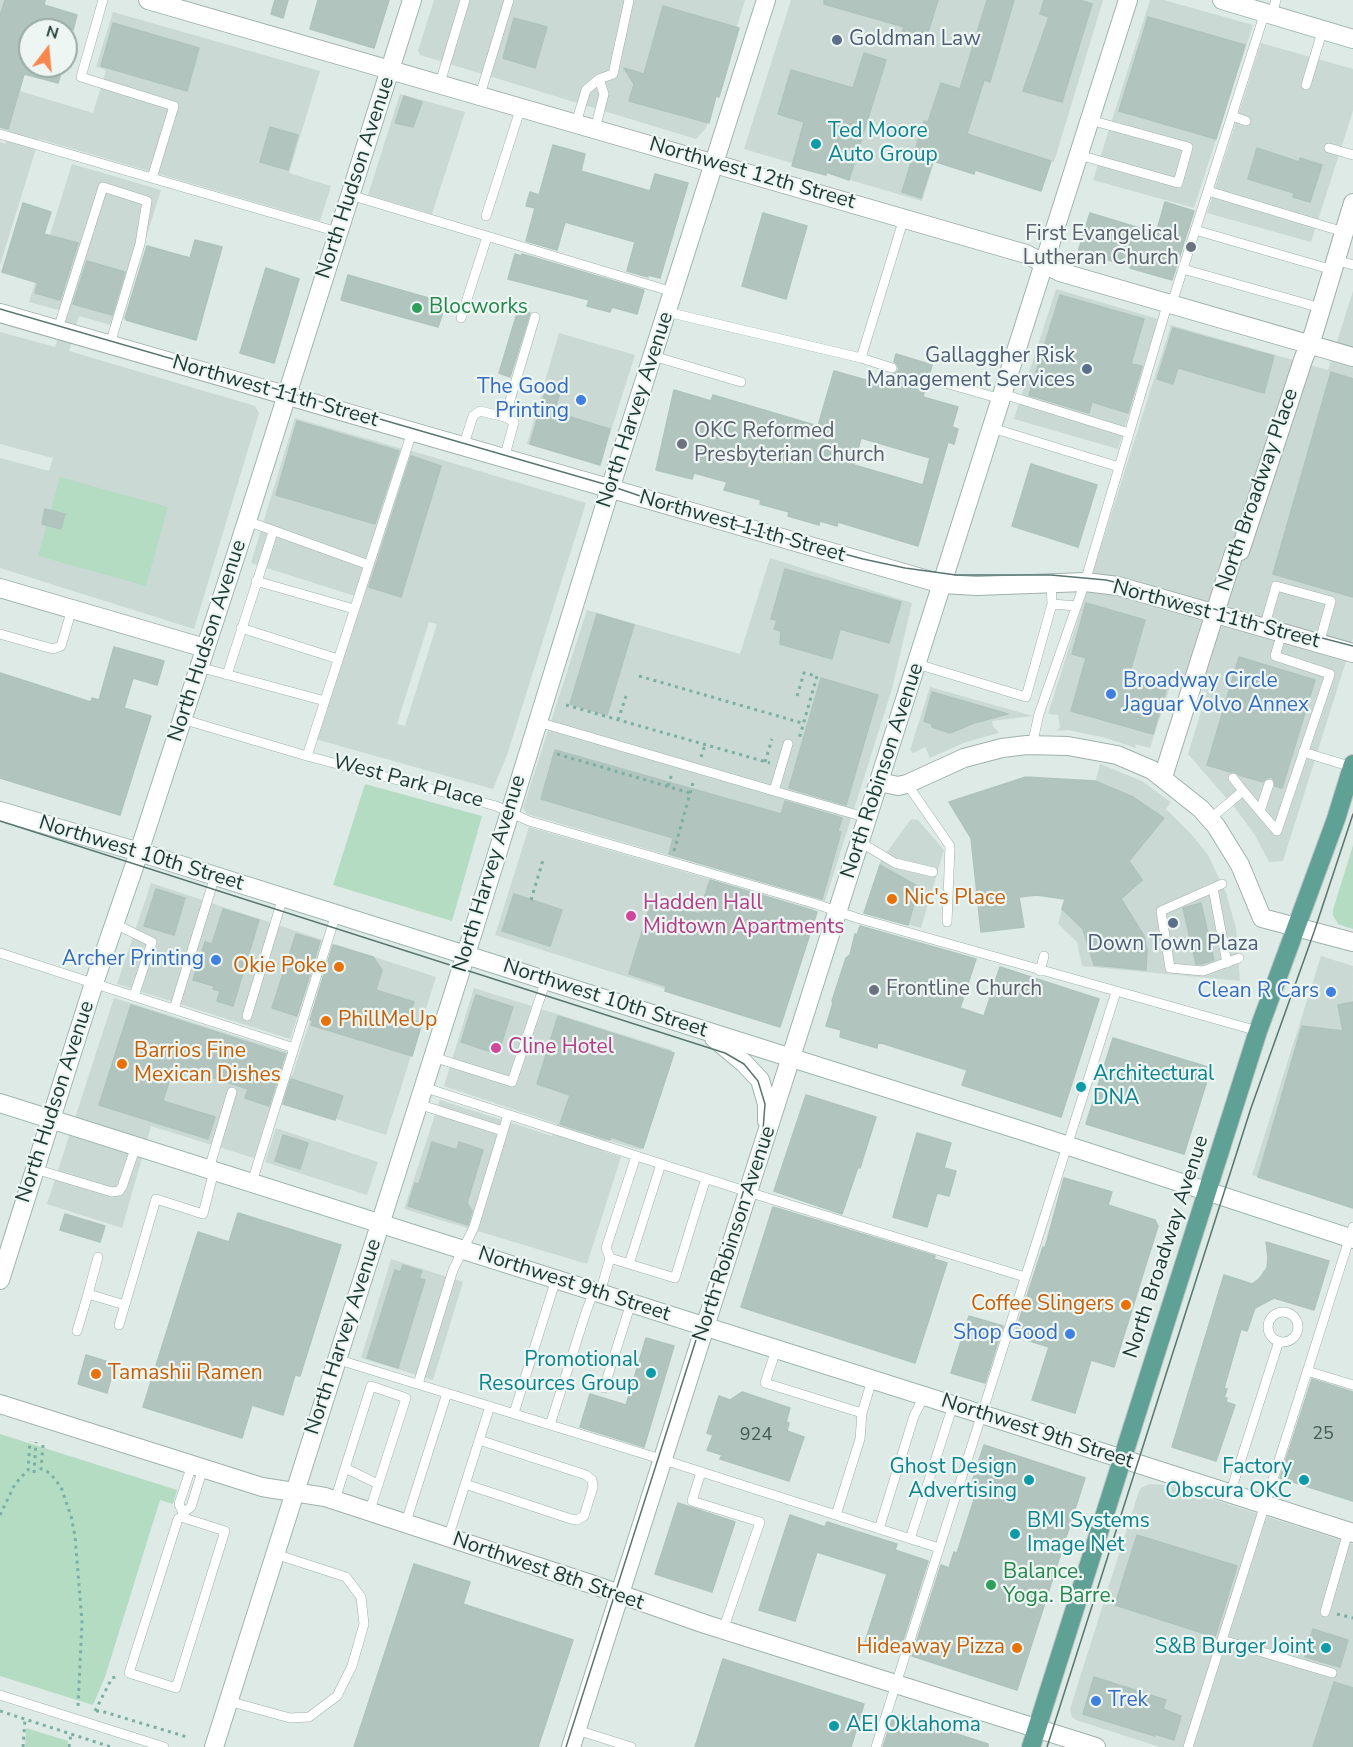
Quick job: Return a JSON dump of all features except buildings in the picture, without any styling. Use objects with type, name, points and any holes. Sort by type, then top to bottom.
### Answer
[{"type":"main road","name":"North Broadway Avenue","points":[[1031,1747],[1258,1031],[1336,819],[1353,765]]},
{"type":"street","name":"Northwest 12th Street","points":[[148,0],[1026,254],[1060,272],[1353,357]]},
{"type":"street","name":"North Hudson Avenue","points":[[0,1280],[4,1254],[35,1169],[247,521],[412,0]]},
{"type":"street","name":"North Harvey Avenue","points":[[214,1747],[766,0]]},
{"type":"street","name":"North Robinson Avenue","points":[[574,1738],[1128,0]]},
{"type":"street","points":[[1222,0],[1271,9],[1353,39]]},
{"type":"street","name":"North Broadway Place","points":[[1163,777],[1234,553],[1240,551],[1321,308],[1341,265],[1344,232],[1353,203]]},
{"type":"street","name":"Northwest 11th Street","points":[[0,313],[942,584],[977,586],[1085,582],[1118,586],[1353,653]]},
{"type":"street","points":[[0,588],[205,648]]},
{"type":"street","points":[[879,782],[898,786],[907,784],[980,753],[1032,745],[1068,746],[1117,755],[1136,762],[1163,777],[1210,819],[1240,865],[1262,918],[1353,942]]},
{"type":"street","name":"Northwest 10th Street","points":[[0,811],[283,897],[1208,1192],[1352,1234]]},
{"type":"street","points":[[706,1031],[744,1063],[760,1080],[767,1104],[767,1132]]},
{"type":"street","name":"Northwest 9th Street","points":[[0,1103],[1351,1532]]},
{"type":"street","name":"Northwest 8th Street","points":[[0,1404],[268,1489],[317,1495],[335,1500],[723,1630],[1096,1747]]},
{"type":"lane","points":[[103,0],[81,77],[174,106],[152,178]]},
{"type":"lane","points":[[440,83],[465,0]]},
{"type":"lane","points":[[480,95],[509,0]]},
{"type":"lane","points":[[576,123],[586,90],[599,79],[613,74],[629,0]]},
{"type":"lane","points":[[1032,745],[1039,714],[1085,582],[1170,303],[1232,116],[1271,9]]},
{"type":"lane","points":[[1306,85],[1323,29]]},
{"type":"lane","points":[[595,129],[604,94],[599,79]]},
{"type":"lane","points":[[486,216],[521,107]]},
{"type":"lane","points":[[1232,116],[1246,121]]},
{"type":"lane","points":[[1079,154],[1178,183],[1188,147],[1090,120]]},
{"type":"lane","points":[[0,135],[338,232]]},
{"type":"lane","points":[[1329,147],[1353,155]]},
{"type":"lane","points":[[58,329],[102,187],[147,201],[140,244],[110,344]]},
{"type":"lane","points":[[1208,191],[1344,232]]},
{"type":"lane","points":[[350,195],[673,292]]},
{"type":"lane","points":[[861,358],[904,218]]},
{"type":"lane","points":[[1195,230],[1341,265]]},
{"type":"lane","points":[[461,318],[487,237]]},
{"type":"lane","points":[[1183,268],[1321,308]]},
{"type":"lane","points":[[667,312],[861,358],[892,368]]},
{"type":"lane","points":[[505,417],[535,316]]},
{"type":"lane","points":[[652,356],[741,382]]},
{"type":"lane","points":[[928,378],[1129,433]]},
{"type":"lane","points":[[463,447],[473,416],[480,411],[505,417],[514,422],[504,459]]},
{"type":"lane","points":[[992,428],[1119,467]]},
{"type":"lane","points":[[307,756],[412,432]]},
{"type":"lane","points":[[247,521],[369,565]]},
{"type":"lane","points":[[227,675],[273,532]]},
{"type":"lane","points":[[256,581],[354,609]]},
{"type":"lane","points":[[1026,697],[1052,604],[1051,582]]},
{"type":"lane","points":[[1233,778],[1277,831],[1330,674],[1304,671],[1275,656],[1273,630],[1276,586],[1331,601],[1319,644]]},
{"type":"lane","points":[[1052,604],[1077,606]]},
{"type":"lane","points":[[0,634],[53,649],[61,646],[72,609]]},
{"type":"lane","points":[[241,628],[338,659]]},
{"type":"lane","points":[[917,664],[1026,697],[1039,714]]},
{"type":"lane","points":[[199,667],[325,701]]},
{"type":"lane","name":"West Park Place","points":[[182,719],[307,756],[496,806],[529,821],[1116,992],[1258,1031]]},
{"type":"lane","points":[[538,722],[868,818]]},
{"type":"lane","points":[[774,791],[792,745]]},
{"type":"lane","points":[[1304,752],[1353,765]]},
{"type":"lane","points":[[907,784],[950,846],[947,922]]},
{"type":"lane","points":[[1260,811],[1269,784]]},
{"type":"lane","points":[[1210,819],[1243,791]]},
{"type":"lane","points":[[860,842],[895,862],[933,872]]},
{"type":"lane","points":[[174,1009],[215,876]]},
{"type":"lane","points":[[1227,963],[1217,886],[1161,910],[1170,968],[1203,971],[1227,963],[1239,958]]},
{"type":"lane","points":[[247,1016],[283,897]]},
{"type":"lane","points":[[252,1182],[336,914]]},
{"type":"lane","points":[[114,924],[152,942],[134,996]]},
{"type":"lane","points":[[0,953],[294,1048]]},
{"type":"lane","points":[[1040,970],[1044,956]]},
{"type":"lane","points":[[433,1057],[513,1082],[546,980]]},
{"type":"lane","points":[[876,1747],[1116,992]]},
{"type":"lane","points":[[119,1325],[156,1199],[203,1214],[232,1092]]},
{"type":"lane","points":[[420,1096],[508,1115],[1025,1277]]},
{"type":"lane","points":[[420,1096],[503,1131]]},
{"type":"lane","points":[[418,1384],[453,1270],[474,1227],[508,1115]]},
{"type":"lane","points":[[35,1169],[112,1192],[119,1191],[136,1146]]},
{"type":"lane","points":[[550,1425],[586,1312],[597,1292],[610,1258],[606,1248],[636,1156]]},
{"type":"lane","points":[[629,1264],[661,1164]]},
{"type":"lane","points":[[610,1258],[675,1278],[706,1178]]},
{"type":"lane","points":[[1188,1747],[1352,1234]]},
{"type":"lane","points":[[77,1331],[98,1257]]},
{"type":"lane","points":[[514,1413],[556,1279]]},
{"type":"lane","points":[[88,1293],[125,1305]]},
{"type":"lane","points":[[604,1388],[631,1303]]},
{"type":"lane","points":[[1287,1312],[1297,1322],[1297,1332],[1292,1339],[1279,1341],[1271,1335],[1268,1326],[1276,1314],[1287,1312]]},
{"type":"lane","points":[[1297,1332],[1317,1338]]},
{"type":"lane","points":[[1230,1494],[1279,1341]]},
{"type":"lane","points":[[776,1350],[765,1383],[862,1413]]},
{"type":"lane","points":[[336,1359],[939,1548]]},
{"type":"lane","points":[[1307,1371],[1353,1385]]},
{"type":"lane","points":[[836,1515],[860,1439],[862,1413],[872,1380]]},
{"type":"lane","points":[[335,1500],[371,1386],[406,1398],[369,1513]]},
{"type":"lane","points":[[405,1525],[447,1393]]},
{"type":"lane","points":[[879,1529],[914,1416],[924,1396]]},
{"type":"lane","points":[[910,1539],[953,1405]]},
{"type":"lane","points":[[448,1539],[490,1406]]},
{"type":"lane","points":[[465,1484],[577,1520],[584,1516],[593,1488],[592,1480],[586,1475],[479,1440]]},
{"type":"lane","points":[[182,1515],[225,1531],[176,1688],[129,1673],[178,1519],[182,1515],[191,1507],[197,1467]]},
{"type":"lane","points":[[345,1468],[378,1484]]},
{"type":"lane","points":[[701,1472],[692,1501],[760,1522],[723,1630]]},
{"type":"lane","points":[[1325,1612],[1351,1532]]},
{"type":"lane","points":[[228,1701],[290,1718],[309,1717],[337,1696],[352,1666],[364,1624],[361,1597],[346,1577],[275,1554]]},
{"type":"lane","points":[[1222,1640],[1332,1673]]},
{"type":"lane","points":[[0,1695],[164,1747]]},
{"type":"lane","points":[[574,1738],[631,1747]]},
{"type":"path","points":[[792,745],[817,676],[804,672],[797,696]]},
{"type":"path","points":[[639,676],[802,723]]},
{"type":"path","points":[[618,720],[626,696]]},
{"type":"path","points":[[566,705],[771,764]]},
{"type":"path","points":[[765,762],[772,739]]},
{"type":"path","points":[[701,759],[705,745]]},
{"type":"path","points":[[556,754],[690,793]]},
{"type":"path","points":[[670,862],[695,777]]},
{"type":"path","points":[[531,900],[543,860]]},
{"type":"path","points":[[0,1515],[15,1484],[28,1470],[30,1441]]},
{"type":"path","points":[[34,1473],[36,1442]]},
{"type":"path","points":[[43,1444],[41,1469],[50,1473],[61,1487],[69,1508],[75,1536],[82,1623],[78,1706]]},
{"type":"path","points":[[95,1711],[112,1678],[129,1673]]},
{"type":"path","points":[[0,1711],[111,1747]]},
{"type":"path","points":[[106,1712],[187,1737]]},
{"type":"path","points":[[23,1747],[25,1719]]},
{"type":"path","points":[[69,1747],[71,1734]]},
{"type":"shaded area","points":[[0,0],[45,0],[40,18],[18,18],[18,78],[24,78],[20,91],[93,113],[106,70],[96,67],[113,12],[320,71],[289,173],[331,186],[320,221],[39,139],[0,265],[0,142],[5,144],[9,131],[0,128]]},
{"type":"shaded area","points":[[434,0],[745,0],[706,128],[696,139],[420,55],[418,51]]},
{"type":"shaded area","points":[[791,0],[1103,0],[1054,162],[945,127],[922,201],[744,149]]},
{"type":"shaded area","points":[[1150,0],[1164,0],[1253,25],[1194,208],[1093,180]]},
{"type":"shaded area","points":[[1261,43],[1353,69],[1353,111],[1311,242],[1207,213]]},
{"type":"shaded area","points":[[400,94],[465,112],[432,214],[368,195]]},
{"type":"shaded area","points":[[72,164],[161,190],[118,327],[79,316],[69,351],[255,406],[259,413],[194,629],[0,568],[0,458],[49,471],[53,458],[0,444],[0,332],[55,347],[66,312],[29,302]]},
{"type":"shaded area","name":"Gallaggher Risk Management Services","points":[[1056,289],[1158,319],[1118,449],[1014,419]]},
{"type":"shaded area","points":[[1353,291],[1353,639],[1283,861],[1269,862],[1255,835],[1235,808],[1188,754],[1207,692],[1172,681],[1150,748],[1135,744],[1136,748],[1106,738],[1068,730],[1057,731],[1060,727],[1058,715],[1048,714],[1171,325],[1328,370]]},
{"type":"shaded area","name":"The Good Printing","points":[[559,333],[635,355],[600,465],[527,444]]},
{"type":"shaded area","points":[[295,418],[403,449],[355,596],[251,563]]},
{"type":"shaded area","points":[[409,450],[586,503],[507,755],[493,789],[315,739]],"holes":[[[429,622],[437,624],[405,726],[397,724]]]},
{"type":"shaded area","points":[[770,558],[912,603],[892,689],[825,901],[527,814],[523,808],[587,610],[740,654]]},
{"type":"shaded area","points":[[930,687],[1033,716],[992,721],[999,733],[966,742],[930,758],[925,747],[913,753],[910,750]]},
{"type":"shaded area","points":[[1100,764],[1142,781],[1171,802],[1166,809],[1208,855],[1226,893],[1236,928],[1240,981],[1082,966],[1077,942],[1058,924]]},
{"type":"shaded area","points":[[911,819],[918,820],[944,850],[921,928],[864,912],[881,860]]},
{"type":"shaded area","points":[[529,827],[814,909],[776,1024],[495,935]]},
{"type":"shaded area","points":[[151,883],[323,940],[290,1039],[117,984]]},
{"type":"shaded area","points":[[335,944],[436,977],[386,1135],[273,1099],[254,1158],[151,1126],[122,1228],[47,1204],[114,998],[288,1052],[282,1072],[292,1076]]},
{"type":"shaded area","points":[[1321,956],[1353,966],[1352,1207],[1252,1175]]},
{"type":"shaded area","points":[[474,988],[672,1050],[641,1150],[607,1140],[603,1151],[621,1157],[587,1264],[404,1209],[440,1100],[552,1136],[557,1124],[444,1086]]},
{"type":"shaded area","points":[[276,1128],[378,1162],[367,1195],[265,1162]]},
{"type":"shaded area","points":[[391,1259],[463,1282],[433,1380],[361,1358]]},
{"type":"shaded area","points":[[1150,1484],[1167,1485],[1353,1544],[1353,1747],[1160,1747],[1072,1717],[1070,1709],[1138,1494],[1141,1488]]},
{"type":"green space","points":[[60,477],[168,507],[146,586],[38,556]]},
{"type":"green space","points":[[365,784],[482,816],[452,921],[333,885]]},
{"type":"green space","points":[[1353,845],[1353,929],[1338,924],[1333,910]]},
{"type":"green space","points":[[0,1434],[177,1490],[173,1504],[160,1500],[105,1677],[93,1705],[0,1676]]},
{"type":"green space","points":[[26,1728],[68,1741],[67,1747],[25,1747]]},
{"type":"tram line","points":[[0,309],[611,486],[687,512],[863,559],[956,575],[1051,575],[1106,580],[1353,646]]},
{"type":"tram line","points":[[1047,1747],[1251,1108],[1314,932],[1353,814]]},
{"type":"tram line","points":[[0,821],[725,1053],[744,1064],[758,1081],[765,1104],[763,1130],[566,1747]]},
{"type":"place","name":"Goldman Law","points":[[837,40]]},
{"type":"place","name":"Ted Moore Auto Group","points":[[816,144]]},
{"type":"place","name":"First Evangelical Lutheran Church","points":[[1191,247]]},
{"type":"place","name":"Blocworks","points":[[417,308]]},
{"type":"place","name":"Gallaggher Risk Management Services","points":[[1087,369]]},
{"type":"place","name":"The Good Printing","points":[[581,400]]},
{"type":"place","name":"OKC Reformed Presbyterian Church","points":[[682,444]]},
{"type":"place","name":"Broadway Circle Jaguar Volvo Annex","points":[[1111,694]]},
{"type":"place","name":"Nic's Place","points":[[892,899]]},
{"type":"place","name":"Hadden Hall Midtown Apartments","points":[[631,916]]},
{"type":"place","name":"Down Town Plaza","points":[[1173,923]]},
{"type":"place","name":"Archer Printing","points":[[216,960]]},
{"type":"place","name":"Okie Poke","points":[[339,967]]},
{"type":"place","name":"Frontline Church","points":[[874,990]]},
{"type":"place","name":"Clean R Cars","points":[[1331,992]]},
{"type":"place","name":"PhillMeUp","points":[[326,1021]]},
{"type":"place","name":"Cline Hotel","points":[[496,1048]]},
{"type":"place","name":"Barrios Fine Mexican Dishes","points":[[122,1064]]},
{"type":"place","name":"Architectural DNA","points":[[1081,1087]]},
{"type":"place","name":"Coffee Slingers","points":[[1126,1305]]},
{"type":"place","name":"Shop Good","points":[[1070,1334]]},
{"type":"place","name":"Promotional Resources Group","points":[[651,1373]]},
{"type":"place","name":"Tamashii Ramen","points":[[96,1374]]},
{"type":"place","name":"Ghost Design Advertising","points":[[1029,1480]]},
{"type":"place","name":"Factory Obscura OKC","points":[[1304,1480]]},
{"type":"place","name":"BMI Systems Image Net","points":[[1015,1534]]},
{"type":"place","name":"Balance. Yoga. Barre.","points":[[991,1585]]},
{"type":"place","name":"Hideaway Pizza","points":[[1017,1648]]},
{"type":"place","name":"S&B Burger Joint","points":[[1326,1648]]},
{"type":"place","name":"Trek","points":[[1096,1701]]},
{"type":"place","name":"AEI Oklahoma","points":[[834,1726]]}]
